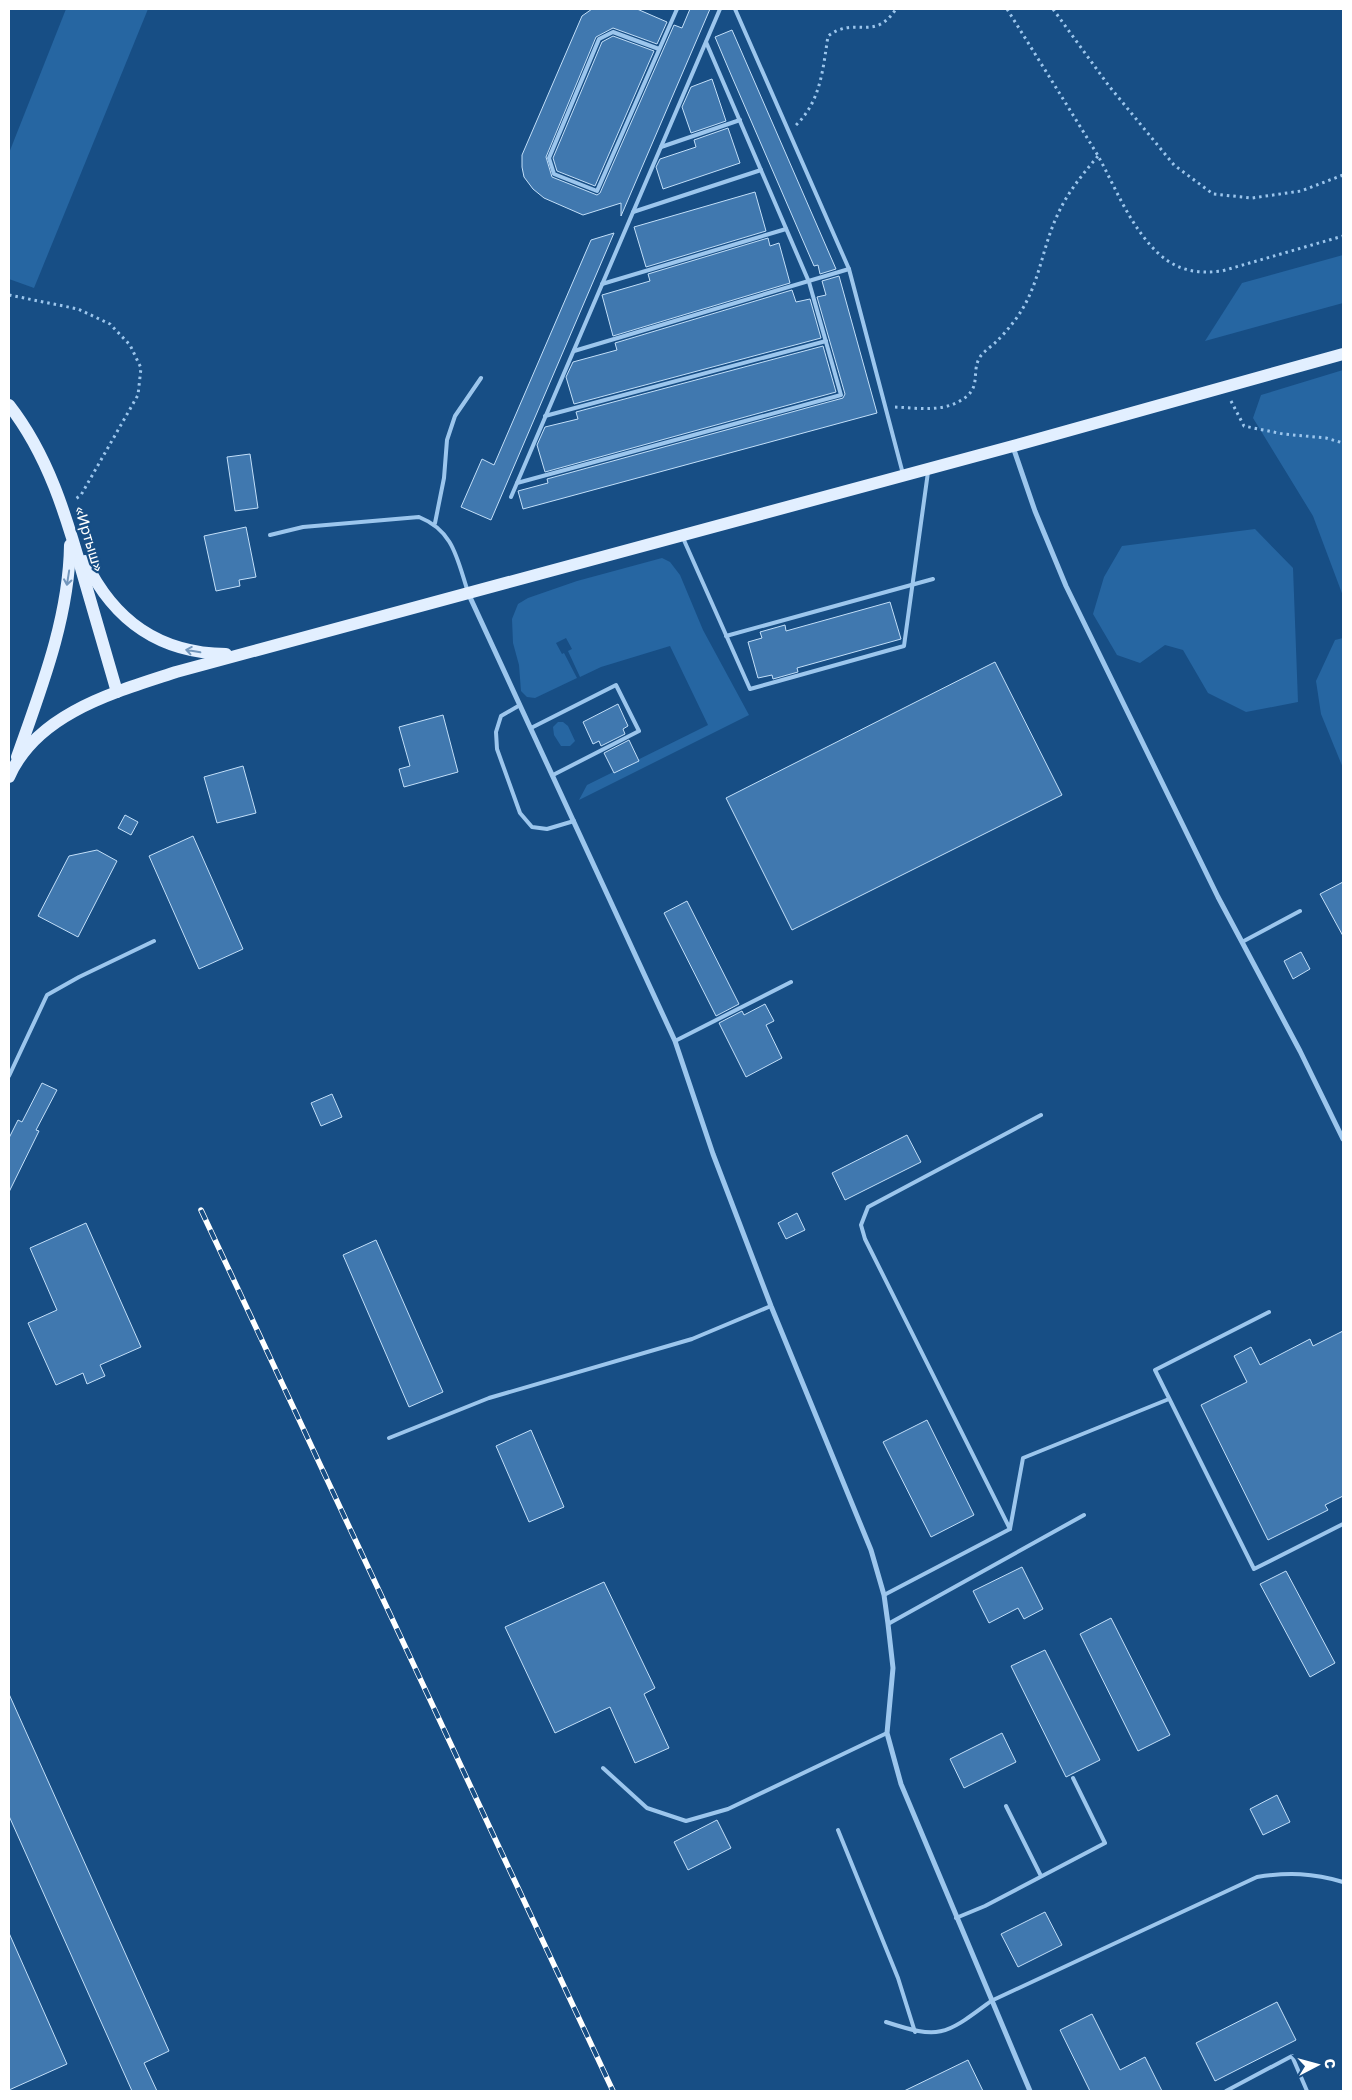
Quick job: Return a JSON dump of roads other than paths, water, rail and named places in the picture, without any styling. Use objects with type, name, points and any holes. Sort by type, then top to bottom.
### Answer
[{"type":"main road","points":[[16,760],[53,724],[88,704],[176,672],[469,594],[903,474],[1013,446],[1343,354]]},
{"type":"main road","name":"«Иртыш»","points":[[9,405],[26,428],[47,468],[63,507],[117,692]]},
{"type":"main road","points":[[70,529],[97,585],[122,616],[148,636],[186,650],[211,654],[241,654]]},
{"type":"main road","points":[[9,777],[44,682],[62,614],[70,572],[70,529]]},
{"type":"street","points":[[1013,446],[1035,511],[1066,586],[1242,942],[1300,1051],[1343,1139]]},
{"type":"street","points":[[469,594],[675,1041],[713,1154],[771,1306],[871,1550],[884,1595],[888,1624],[893,1668],[887,1733],[901,1784],[990,2001],[1030,2091]]},
{"type":"lane","points":[[659,49],[613,32],[599,39],[549,158],[554,174],[597,191],[677,9]]},
{"type":"lane","points":[[511,496],[720,9]]},
{"type":"lane","points":[[735,9],[850,269],[903,474]]},
{"type":"lane","points":[[517,483],[842,395],[809,282],[706,42]]},
{"type":"lane","points":[[661,147],[740,120]]},
{"type":"lane","points":[[633,212],[761,170]]},
{"type":"lane","points":[[602,284],[786,229]]},
{"type":"lane","points":[[573,351],[850,269]]},
{"type":"lane","points":[[545,416],[826,340]]},
{"type":"lane","points":[[435,523],[444,478],[447,440],[455,416],[481,378]]},
{"type":"lane","points":[[681,535],[750,689],[904,646],[929,468]]},
{"type":"lane","points":[[270,535],[303,527],[419,517],[435,523],[451,541],[469,594]]},
{"type":"lane","points":[[726,636],[933,578]]},
{"type":"lane","points":[[531,728],[616,685],[639,731],[553,775]]},
{"type":"lane","points":[[520,705],[501,716],[496,732],[498,749],[520,813],[532,827],[547,829],[574,820]]},
{"type":"lane","points":[[1242,942],[1300,911]]},
{"type":"lane","points":[[9,1076],[47,995],[79,977],[154,941]]},
{"type":"lane","points":[[675,1041],[791,982]]},
{"type":"lane","points":[[1010,1530],[864,1239],[861,1225],[868,1207],[1041,1115]]},
{"type":"lane","points":[[389,1438],[524,1386],[692,1339],[771,1306]]},
{"type":"lane","points":[[1269,1312],[1155,1370],[1254,1569],[1343,1524]]},
{"type":"lane","points":[[1010,1530],[1023,1458],[1169,1399]]},
{"type":"lane","points":[[888,1624],[1084,1515]]},
{"type":"lane","points":[[884,1595],[1010,1530]]},
{"type":"lane","points":[[603,1768],[647,1808],[686,1821],[728,1810],[887,1733]]},
{"type":"lane","points":[[956,1918],[985,1906],[1105,1843],[1072,1778]]},
{"type":"lane","points":[[1006,1806],[1040,1876]]},
{"type":"lane","points":[[838,1830],[898,1978],[915,2032]]},
{"type":"lane","points":[[886,2022],[915,2032],[930,2034],[946,2031],[990,2001],[1257,1877],[1286,1873],[1320,1875],[1343,1882]]},
{"type":"lane","points":[[1226,2091],[1292,2056],[1307,2091]]},
{"type":"railway","points":[[201,1210],[613,2091]]}]
